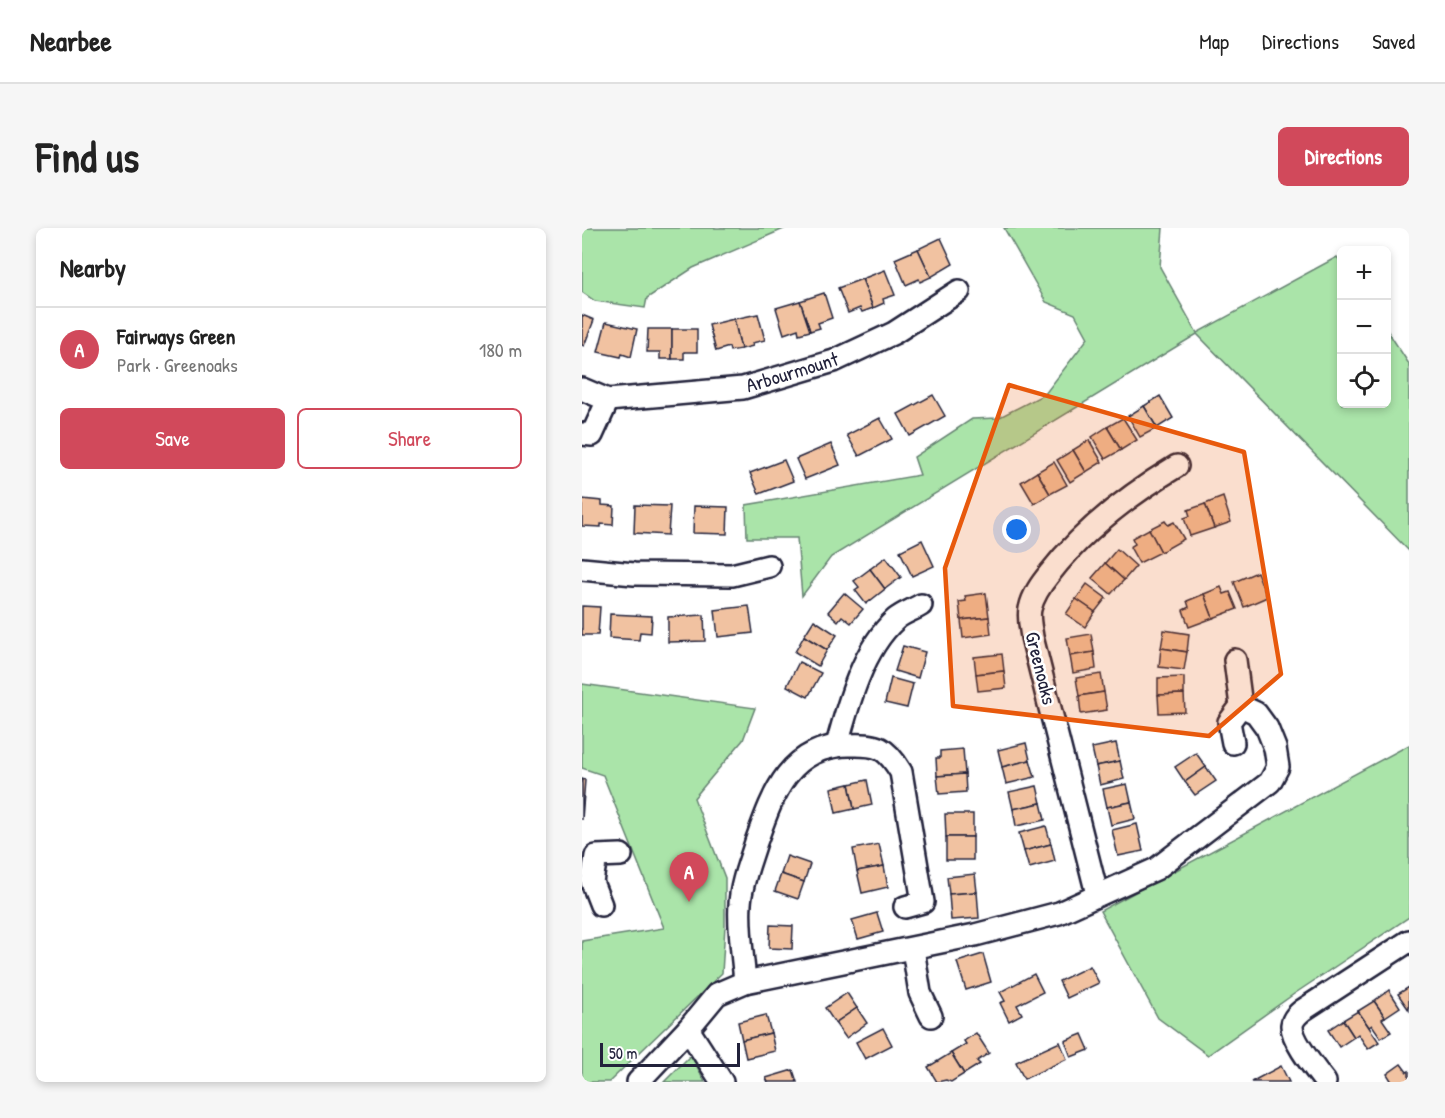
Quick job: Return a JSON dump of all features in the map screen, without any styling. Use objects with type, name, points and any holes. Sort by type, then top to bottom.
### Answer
[{"type":"street","name":"Arbourmount","points":[[582,389],[608,400],[743,388],[834,361],[894,333],[959,291]]},
{"type":"street","points":[[582,434],[592,435],[608,400]]},
{"type":"street","name":"Greenoaks","points":[[1097,894],[1032,637],[1029,611],[1036,590],[1066,552],[1098,522],[1149,483],[1177,466]]},
{"type":"street","points":[[582,569],[634,574],[732,574],[769,567]]},
{"type":"street","points":[[837,745],[847,707],[861,672],[879,638],[897,618],[921,605]]},
{"type":"street","points":[[1233,743],[1229,722],[1241,706],[1235,660]]},
{"type":"street","points":[[638,1082],[688,1029],[717,994],[744,982],[913,949],[1059,913],[1156,868],[1270,782],[1278,767],[1275,748],[1267,728],[1256,712],[1241,706]]},
{"type":"street","points":[[744,982],[740,904],[746,874],[768,807],[789,770],[808,755],[837,745],[859,744],[879,747],[891,755],[901,772],[923,902],[905,907]]},
{"type":"street","points":[[601,905],[587,882],[596,856],[621,855]]},
{"type":"street","points":[[1325,1082],[1297,1041],[1292,1029],[1294,1019],[1303,1010],[1409,941]]},
{"type":"street","points":[[913,949],[920,993],[931,1016]]},
{"type":"street","points":[[688,1029],[722,1082]]},
{"type":"highlighted area","points":[[1009,385],[1244,452],[1281,674],[1209,736],[953,706],[945,568]]},
{"type":"green space","points":[[582,228],[786,228],[693,268],[647,298],[645,308],[595,301],[582,292]]},
{"type":"green space","points":[[1004,228],[1163,228],[1160,267],[1197,333],[1337,257],[1337,408],[1391,408],[1391,336],[1409,364],[1409,551],[1197,334],[831,557],[802,596],[797,538],[747,538],[746,505],[920,475],[914,457],[972,419],[998,418],[1045,394],[1088,338],[1075,314],[1046,302]]},
{"type":"green space","points":[[582,684],[755,708],[743,740],[694,798],[725,878],[722,973],[609,1082],[582,1082],[582,941],[664,928],[603,775],[582,768]]},
{"type":"green space","points":[[1409,745],[1409,917],[1208,1055],[1158,1018],[1100,911]]},
{"type":"green space","points":[[691,1055],[705,1082],[664,1082]]},
{"type":"building","points":[[941,238],[953,264],[931,277],[918,249]]},
{"type":"building","points":[[918,249],[931,277],[906,285],[895,259]]},
{"type":"building","points":[[885,270],[895,295],[883,299],[884,303],[873,308],[862,279]]},
{"type":"building","points":[[862,279],[873,308],[862,312],[860,308],[848,313],[838,288]]},
{"type":"building","points":[[824,293],[832,318],[818,323],[820,328],[810,331],[800,301]]},
{"type":"building","points":[[800,301],[810,331],[799,334],[798,329],[784,334],[776,308]]},
{"type":"building","points":[[758,314],[765,340],[741,349],[734,319]]},
{"type":"building","points":[[582,315],[594,320],[584,346],[582,345]]},
{"type":"building","points":[[734,319],[741,349],[730,351],[729,347],[716,351],[709,325]]},
{"type":"building","points":[[606,322],[637,329],[631,357],[598,352]]},
{"type":"building","points":[[648,329],[672,329],[672,359],[660,359],[660,352],[647,352]]},
{"type":"building","points":[[672,329],[697,329],[697,352],[684,352],[684,359],[672,359]]},
{"type":"building","points":[[933,395],[945,416],[910,436],[898,414]]},
{"type":"building","points":[[1160,396],[1173,418],[1157,428],[1144,406]]},
{"type":"building","points":[[1144,406],[1157,428],[1140,437],[1128,416]]},
{"type":"building","points":[[880,418],[892,439],[859,456],[847,435]]},
{"type":"building","points":[[1123,418],[1137,440],[1121,450],[1107,427]]},
{"type":"building","points":[[1107,427],[1121,450],[1105,459],[1092,437]]},
{"type":"building","points":[[1089,440],[1102,462],[1086,472],[1073,450]]},
{"type":"building","points":[[831,444],[840,465],[805,479],[796,459]]},
{"type":"building","points":[[1073,450],[1086,472],[1070,482],[1057,460]]},
{"type":"building","points":[[784,460],[793,481],[759,494],[750,473]]},
{"type":"building","points":[[1054,462],[1067,485],[1050,494],[1037,472]]},
{"type":"building","points":[[1037,472],[1050,494],[1034,504],[1021,482]]},
{"type":"building","points":[[1223,497],[1231,522],[1214,528],[1205,504]]},
{"type":"building","points":[[582,499],[602,501],[602,505],[614,506],[613,525],[582,526]]},
{"type":"building","points":[[1205,504],[1214,528],[1190,536],[1184,518],[1190,516],[1188,510]]},
{"type":"building","points":[[635,505],[670,506],[668,535],[634,533]]},
{"type":"building","points":[[694,506],[728,507],[727,534],[693,533]]},
{"type":"building","points":[[1165,521],[1168,525],[1174,522],[1184,539],[1161,552],[1149,529]]},
{"type":"building","points":[[1149,529],[1161,552],[1139,563],[1130,547],[1135,544],[1132,538]]},
{"type":"building","points":[[922,540],[934,566],[912,576],[900,551]]},
{"type":"building","points":[[1117,549],[1136,566],[1124,580],[1105,563]]},
{"type":"building","points":[[886,557],[901,577],[885,589],[870,569]]},
{"type":"building","points":[[1105,563],[1124,580],[1111,594],[1092,578]]},
{"type":"building","points":[[870,569],[885,589],[866,604],[855,590],[859,587],[854,581]]},
{"type":"building","points":[[1257,572],[1267,597],[1244,607],[1234,582]]},
{"type":"building","points":[[1087,584],[1106,598],[1095,612],[1076,599]]},
{"type":"building","points":[[1221,587],[1224,594],[1230,592],[1237,609],[1213,618],[1204,594]]},
{"type":"building","points":[[844,593],[863,609],[851,623],[842,616],[838,621],[828,612]]},
{"type":"building","points":[[986,593],[989,617],[961,620],[959,602],[966,601],[965,596]]},
{"type":"building","points":[[1204,594],[1213,618],[1189,627],[1183,610],[1189,607],[1187,601]]},
{"type":"building","points":[[1076,599],[1095,612],[1085,627],[1066,614]]},
{"type":"building","points":[[582,606],[600,607],[598,635],[582,635]]},
{"type":"building","points":[[749,606],[753,633],[718,637],[715,610]]},
{"type":"building","points":[[610,614],[652,616],[651,633],[640,632],[639,640],[609,638]]},
{"type":"building","points":[[704,615],[705,641],[668,642],[668,617]]},
{"type":"building","points":[[989,617],[991,634],[963,638],[961,620]]},
{"type":"building","points":[[814,620],[837,635],[827,650],[804,636]]},
{"type":"building","points":[[1164,630],[1189,634],[1187,652],[1161,648]]},
{"type":"building","points":[[1091,634],[1094,652],[1070,656],[1067,638]]},
{"type":"building","points":[[804,636],[827,650],[818,666],[795,652]]},
{"type":"building","points":[[903,646],[925,652],[918,678],[895,671]]},
{"type":"building","points":[[1161,648],[1187,652],[1184,670],[1159,667]]},
{"type":"building","points":[[1094,652],[1096,669],[1073,673],[1070,656]]},
{"type":"building","points":[[1002,654],[1004,671],[976,674],[974,657]]},
{"type":"building","points":[[799,662],[821,673],[808,697],[787,686]]},
{"type":"building","points":[[1004,671],[1006,688],[978,691],[976,674]]},
{"type":"building","points":[[1101,674],[1104,692],[1079,696],[1076,678]]},
{"type":"building","points":[[1184,677],[1184,694],[1158,695],[1158,678]]},
{"type":"building","points":[[891,678],[913,684],[907,708],[885,703]]},
{"type":"building","points":[[1104,692],[1107,710],[1081,714],[1079,696]]},
{"type":"building","points":[[1184,694],[1185,712],[1159,713],[1158,695]]},
{"type":"building","points":[[1026,743],[1030,760],[1002,767],[998,750]]},
{"type":"building","points":[[1116,743],[1120,761],[1096,766],[1092,748]]},
{"type":"building","points":[[963,749],[965,774],[937,776],[936,758],[940,758],[940,751]]},
{"type":"building","points":[[1196,753],[1206,767],[1185,782],[1175,767]]},
{"type":"building","points":[[1030,760],[1035,777],[1006,784],[1002,767]]},
{"type":"building","points":[[1120,761],[1124,779],[1100,785],[1096,766]]},
{"type":"building","points":[[1206,767],[1216,781],[1195,795],[1185,782]]},
{"type":"building","points":[[965,774],[966,792],[939,794],[937,776]]},
{"type":"building","points":[[582,779],[585,780],[582,820]]},
{"type":"building","points":[[867,780],[872,805],[854,809],[849,784]]},
{"type":"building","points":[[849,784],[854,809],[836,813],[831,788]]},
{"type":"building","points":[[1127,784],[1131,802],[1107,807],[1103,789]]},
{"type":"building","points":[[1037,786],[1041,803],[1013,809],[1009,792]]},
{"type":"building","points":[[1131,802],[1135,819],[1111,825],[1107,807]]},
{"type":"building","points":[[1041,803],[1045,820],[1016,826],[1013,809]]},
{"type":"building","points":[[945,814],[973,814],[973,837],[946,837]]},
{"type":"building","points":[[1137,824],[1143,851],[1118,856],[1112,830]]},
{"type":"building","points":[[1046,826],[1051,844],[1024,851],[1019,833]]},
{"type":"building","points":[[946,837],[973,837],[973,860],[946,860]]},
{"type":"building","points":[[879,844],[884,866],[857,871],[853,849]]},
{"type":"building","points":[[1051,844],[1055,861],[1029,868],[1024,851]]},
{"type":"building","points":[[787,856],[810,864],[804,882],[781,874]]},
{"type":"building","points":[[884,866],[888,887],[862,893],[857,871]]},
{"type":"building","points":[[781,874],[804,882],[798,899],[775,891]]},
{"type":"building","points":[[975,874],[977,892],[949,894],[947,877]]},
{"type":"building","points":[[977,892],[979,918],[951,920],[949,894]]},
{"type":"building","points":[[877,913],[883,932],[858,939],[852,920]]},
{"type":"building","points":[[770,925],[793,926],[792,949],[769,948]]},
{"type":"building","points":[[983,954],[991,982],[966,990],[957,962]]},
{"type":"building","points":[[1090,966],[1099,983],[1067,998],[1059,981]]},
{"type":"building","points":[[1034,974],[1043,992],[1017,1005],[1022,1014],[1009,1021],[1000,1003],[1005,1001],[1000,992]]},
{"type":"building","points":[[1409,987],[1409,1010],[1398,994]]},
{"type":"building","points":[[1389,990],[1400,1007],[1385,1017],[1374,1001]]},
{"type":"building","points":[[847,993],[857,1008],[835,1023],[825,1008]]},
{"type":"building","points":[[1374,1001],[1385,1017],[1382,1019],[1391,1032],[1381,1038],[1372,1025],[1369,1027],[1358,1011]]},
{"type":"building","points":[[857,1008],[867,1023],[846,1038],[835,1023]]},
{"type":"building","points":[[1358,1011],[1379,1042],[1368,1049],[1358,1034],[1354,1037],[1343,1020]]},
{"type":"building","points":[[766,1015],[771,1033],[742,1040],[738,1022]]},
{"type":"building","points":[[1343,1020],[1354,1037],[1339,1047],[1328,1030]]},
{"type":"building","points":[[883,1028],[892,1045],[865,1059],[856,1042]]},
{"type":"building","points":[[771,1033],[775,1051],[746,1058],[742,1040]]},
{"type":"building","points":[[976,1033],[989,1053],[977,1061],[980,1064],[964,1074],[951,1053],[966,1044],[964,1041]]},
{"type":"building","points":[[1082,1034],[1089,1050],[1071,1057],[1065,1041]]},
{"type":"building","points":[[1060,1042],[1067,1059],[1024,1079],[1016,1062]]},
{"type":"building","points":[[951,1053],[964,1074],[951,1082],[946,1080],[937,1082],[928,1067]]},
{"type":"building","points":[[1401,1064],[1407,1072],[1409,1071],[1409,1082],[1392,1082],[1387,1074]]},
{"type":"building","points":[[1281,1066],[1289,1082],[1251,1082]]},
{"type":"building","points":[[793,1070],[797,1082],[768,1082],[766,1078]]},
{"type":"place","name":"Fairways Green","points":[[689,902]]}]
